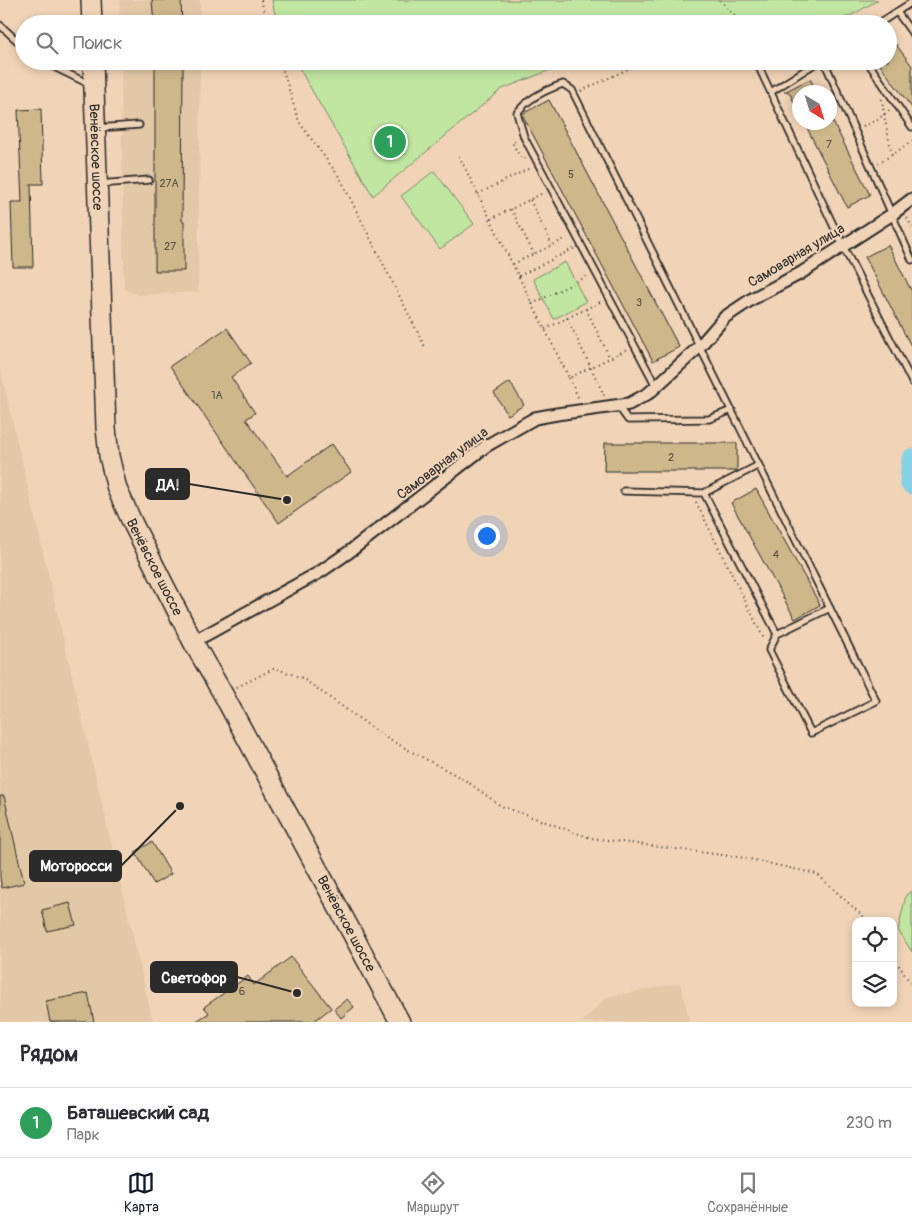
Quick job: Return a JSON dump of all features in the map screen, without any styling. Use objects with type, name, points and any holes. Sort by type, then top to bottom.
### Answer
[{"type":"main road","points":[[91,0],[92,15]]},
{"type":"main road","name":"Венёвское шоссе","points":[[93,70],[106,428],[109,456],[117,489],[193,642],[224,694],[400,1022]]},
{"type":"street","name":"Самоварная улица","points":[[193,642],[284,593],[327,567],[486,446],[535,418],[630,404],[650,393],[699,347],[725,317],[752,299],[802,273],[891,215],[912,199]]},
{"type":"lane","points":[[892,15],[912,2]]},
{"type":"lane","points":[[897,12],[912,33]]},
{"type":"lane","points":[[0,25],[15,39]]},
{"type":"lane","points":[[61,70],[94,86]]},
{"type":"lane","points":[[760,70],[843,246],[912,382]]},
{"type":"lane","points":[[771,92],[805,70]]},
{"type":"lane","points":[[828,70],[912,260]]},
{"type":"lane","points":[[873,70],[912,127]]},
{"type":"lane","points":[[656,386],[524,137],[517,113],[524,103],[548,89],[563,84],[572,90],[699,347],[732,410],[759,465],[830,608],[876,701],[811,733],[770,650],[777,634],[830,608]]},
{"type":"lane","points":[[95,128],[139,125]]},
{"type":"lane","points":[[97,184],[149,180]]},
{"type":"lane","points":[[615,407],[628,420],[709,419],[732,410]]},
{"type":"lane","points":[[624,491],[704,493],[759,465]]},
{"type":"lane","points":[[704,493],[777,634]]},
{"type":"path","points":[[261,0],[265,15]]},
{"type":"path","points":[[720,0],[734,15]]},
{"type":"path","points":[[283,70],[299,122],[340,178],[426,349]]},
{"type":"path","points":[[574,94],[626,70]]},
{"type":"path","points":[[881,81],[884,115],[892,155]]},
{"type":"path","points":[[853,130],[877,120],[896,104]]},
{"type":"path","points":[[870,167],[912,141]]},
{"type":"path","points":[[460,156],[585,411]]},
{"type":"path","points":[[478,194],[539,164]]},
{"type":"path","points":[[491,220],[552,189]]},
{"type":"path","points":[[530,200],[552,245]]},
{"type":"path","points":[[511,209],[534,254]]},
{"type":"path","points":[[513,264],[576,234]]},
{"type":"path","points":[[519,276],[582,245]]},
{"type":"path","points":[[532,304],[596,272]]},
{"type":"path","points":[[545,329],[609,297]]},
{"type":"path","points":[[586,309],[610,358]]},
{"type":"path","points":[[567,318],[591,368],[615,407]]},
{"type":"path","points":[[569,378],[635,346]]},
{"type":"path","points":[[691,493],[770,650]]},
{"type":"path","points":[[224,694],[275,668],[302,678],[388,739],[465,780],[501,806],[591,838],[745,858],[817,874],[864,917]]},
{"type":"path","points":[[896,962],[912,985]]},
{"type":"shaded area","points":[[120,0],[200,0],[200,15],[120,15]]},
{"type":"shaded area","points":[[121,70],[200,70],[198,292],[138,295],[124,289]]},
{"type":"shaded area","points":[[0,368],[153,1022],[0,1022]]},
{"type":"shaded area","points":[[680,983],[690,1022],[582,1022],[607,997]]},
{"type":"green space","points":[[272,0],[878,0],[852,15],[275,15]]},
{"type":"green space","points":[[300,70],[550,70],[502,89],[373,196]]},
{"type":"green space","points":[[434,171],[474,224],[440,249],[401,196]]},
{"type":"green space","points":[[565,262],[586,302],[554,319],[533,279]]},
{"type":"green space","points":[[912,891],[912,952],[898,930],[906,895]]},
{"type":"building","points":[[152,0],[181,0],[182,15],[153,15]]},
{"type":"building","points":[[897,46],[912,66],[912,108],[884,70],[897,70]]},
{"type":"building","points":[[155,70],[183,70],[182,221],[184,221],[184,271],[155,271]]},
{"type":"building","points":[[810,79],[813,85],[798,85]]},
{"type":"building","points":[[792,88],[792,98],[789,92],[784,92]]},
{"type":"building","points":[[549,100],[679,347],[653,361],[522,114]]},
{"type":"building","points":[[41,109],[43,184],[31,184],[33,267],[13,267],[11,202],[22,202],[18,110]]},
{"type":"building","points":[[808,130],[837,130],[870,195],[847,207]]},
{"type":"building","points":[[888,245],[912,292],[912,348],[865,257]]},
{"type":"building","points":[[227,328],[251,363],[231,377],[255,413],[246,419],[287,476],[332,444],[351,472],[279,523],[170,366]]},
{"type":"building","points":[[510,382],[524,405],[508,415],[494,393]]},
{"type":"building","points":[[605,443],[737,443],[737,471],[604,471]]},
{"type":"building","points":[[756,489],[820,605],[795,619],[731,503]]},
{"type":"building","points":[[0,796],[4,796],[24,883],[2,888],[0,878]]},
{"type":"building","points":[[152,842],[171,874],[154,884],[135,852]]},
{"type":"building","points":[[70,903],[76,925],[47,931],[42,910]]},
{"type":"building","points":[[291,957],[331,1008],[313,1022],[195,1022],[209,1013],[204,1007],[248,976],[254,985]]},
{"type":"building","points":[[88,993],[94,1022],[50,1022],[46,1001]]},
{"type":"building","points":[[347,999],[354,1007],[341,1018],[334,1009]]},
{"type":"waterway","points":[[912,459],[910,482],[912,484]]},
{"type":"place","name":"Баташевский сад","points":[[390,142]]},
{"type":"place","name":"ДА!","points":[[287,500]]},
{"type":"place","name":"Моторосси","points":[[180,806]]},
{"type":"place","name":"Светофор","points":[[297,993]]}]
